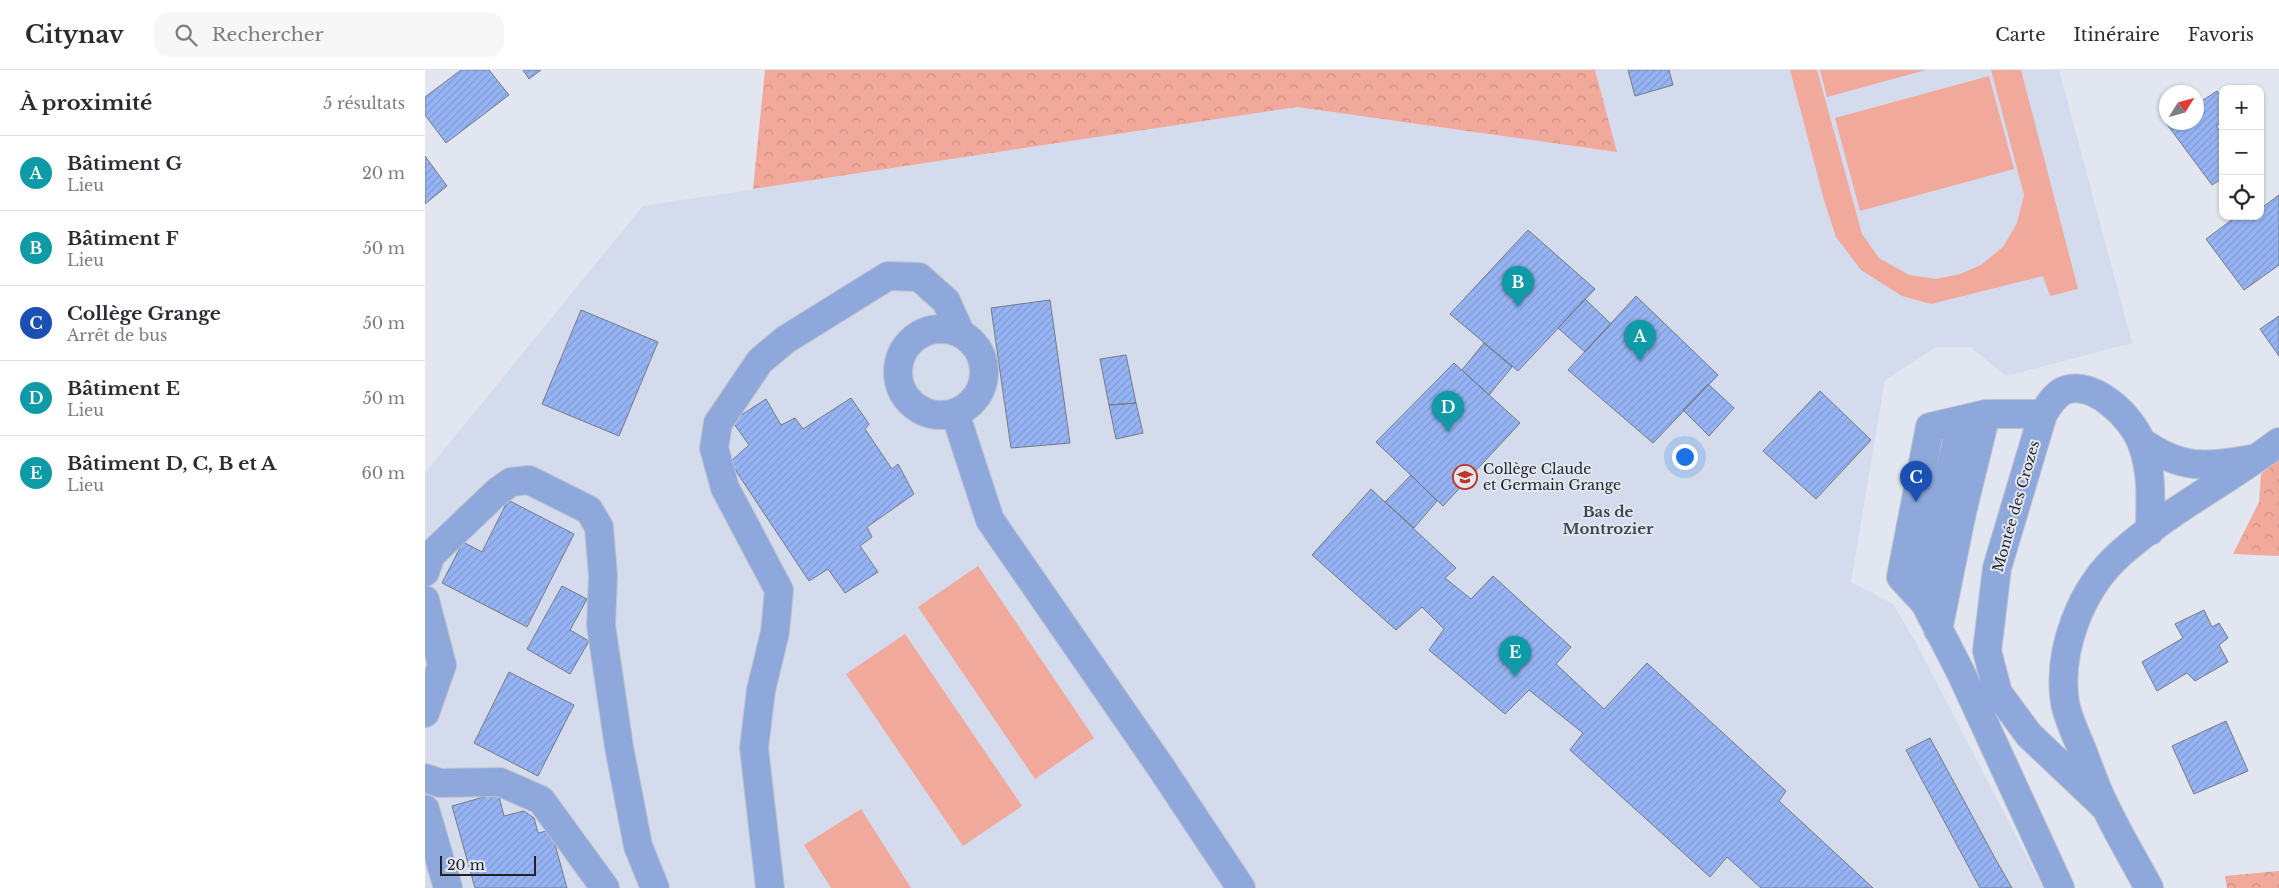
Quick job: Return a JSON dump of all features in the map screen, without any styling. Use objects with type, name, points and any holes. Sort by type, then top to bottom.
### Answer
[{"type":"street","points":[[770,888],[754,748],[761,690],[775,632],[779,590],[725,488],[714,448],[718,423],[760,361],[785,340],[888,276],[919,277],[946,301],[960,332]]},
{"type":"street","points":[[946,328],[960,332],[972,341],[981,353],[985,367],[984,382],[978,395],[968,406],[955,413],[941,415],[927,413],[915,406],[905,396],[899,383],[898,369],[904,349],[919,334],[932,329],[946,328]]},
{"type":"street","name":"Montée des Crozes","points":[[2105,807],[2029,735],[1999,693],[1987,651],[1997,568],[2043,414],[2050,402],[2061,392],[2075,388],[2105,398],[2129,423],[2142,442],[2151,473],[2149,531]]},
{"type":"street","points":[[955,413],[990,520],[1162,769],[1241,888]]},
{"type":"street","points":[[2043,414],[1974,417],[1931,427],[1901,577],[1925,604],[1961,673],[2060,888]]},
{"type":"street","points":[[1938,630],[1962,512],[1974,417]]},
{"type":"street","name":"Montée des Crozes","points":[[2142,442],[2161,455],[2195,465],[2219,465],[2269,450]]},
{"type":"street","name":"Montée des Crozes","points":[[2149,888],[2105,807],[2065,704],[2064,678],[2067,650],[2075,620],[2106,569],[2121,553],[2149,531],[2269,450]]},
{"type":"street","points":[[425,572],[431,555],[497,492],[511,482],[529,480],[589,510],[599,527],[603,576],[601,625],[619,747],[638,846],[655,888]]},
{"type":"street","points":[[425,600],[442,665],[425,712]]},
{"type":"street","points":[[425,778],[440,783],[500,782],[541,800],[605,888]]},
{"type":"street","points":[[425,809],[448,888]]},
{"type":"shaded area","points":[[1595,70],[2059,70],[2132,343],[2006,376],[1971,347],[1936,347],[1885,380],[1851,582],[1893,604],[1915,641],[2043,888],[425,888],[425,473],[643,206],[1297,107],[1617,152]]},
{"type":"green space","points":[[765,70],[1595,70],[1617,152],[1297,107],[753,189]]},
{"type":"green space","points":[[1790,70],[1817,70],[1862,234],[1879,258],[1909,275],[1936,279],[1960,274],[1981,265],[2003,247],[2017,223],[2024,195],[1991,70],[2021,70],[2078,289],[2050,296],[2043,276],[1931,304],[1902,296],[1861,270],[1836,237],[1824,200]]},
{"type":"green space","points":[[1820,70],[1926,70],[1827,97]]},
{"type":"green space","points":[[1989,76],[2014,169],[1860,211],[1835,118]]},
{"type":"green space","points":[[2279,460],[2279,556],[2233,554],[2259,502],[2261,474]]},
{"type":"green space","points":[[978,566],[1094,738],[1035,779],[918,607]]},
{"type":"green space","points":[[905,634],[1022,806],[963,846],[846,674]]},
{"type":"green space","points":[[861,809],[911,888],[831,888],[804,845]]},
{"type":"green space","points":[[2279,871],[2279,888],[2227,888],[2225,876]]},
{"type":"building","points":[[461,70],[489,70],[509,95],[446,143],[425,115],[425,97]]},
{"type":"building","points":[[523,70],[541,70],[529,79]]},
{"type":"building","points":[[1628,70],[1669,70],[1673,85],[1635,96]]},
{"type":"building","points":[[2217,91],[2219,94],[2219,124],[2216,126],[2219,130],[2219,181],[2212,185],[2171,130],[2204,130],[2204,99]]},
{"type":"building","points":[[425,156],[447,186],[425,204]]},
{"type":"building","points":[[2279,195],[2279,265],[2244,290],[2206,239],[2232,220],[2264,220],[2264,206]]},
{"type":"building","points":[[1528,230],[1595,289],[1518,371],[1450,314]]},
{"type":"building","points":[[1636,296],[1718,375],[1653,443],[1568,370]]},
{"type":"building","points":[[1585,299],[1611,324],[1585,352],[1558,328]]},
{"type":"building","points":[[1050,300],[1070,443],[1011,448],[991,308]]},
{"type":"building","points":[[581,310],[658,342],[619,436],[542,404]]},
{"type":"building","points":[[2279,316],[2279,356],[2260,329]]},
{"type":"building","points":[[1484,343],[1512,367],[1489,395],[1462,370]]},
{"type":"building","points":[[1126,355],[1136,403],[1109,405],[1100,359]]},
{"type":"building","points":[[1454,363],[1520,423],[1443,506],[1376,442]]},
{"type":"building","points":[[1708,384],[1734,408],[1709,436],[1683,410]]},
{"type":"building","points":[[1820,391],[1871,440],[1816,499],[1763,451]]},
{"type":"building","points":[[851,398],[869,424],[865,429],[892,469],[898,464],[914,494],[867,527],[872,537],[860,546],[878,572],[845,593],[828,569],[809,581],[730,462],[749,445],[732,421],[766,399],[781,425],[795,418],[803,429]]},
{"type":"building","points":[[1136,403],[1143,433],[1116,439],[1109,405]]},
{"type":"building","points":[[1411,475],[1437,501],[1414,528],[1385,502]]},
{"type":"building","points":[[1371,489],[1456,568],[1445,578],[1471,599],[1493,576],[1571,647],[1556,664],[1604,709],[1647,663],[1786,791],[1779,801],[1873,888],[1761,888],[1727,857],[1710,877],[1570,750],[1583,733],[1529,690],[1505,714],[1429,650],[1444,629],[1422,607],[1396,630],[1312,555]]},
{"type":"building","points":[[508,500],[574,534],[527,627],[442,583],[463,542],[482,552]]},
{"type":"building","points":[[562,586],[587,599],[570,630],[589,641],[570,674],[527,649]]},
{"type":"building","points":[[2204,610],[2212,627],[2219,623],[2228,638],[2219,645],[2228,662],[2195,681],[2187,673],[2157,691],[2142,662],[2183,638],[2175,624]]},
{"type":"building","points":[[509,672],[574,705],[538,776],[474,743]]},
{"type":"building","points":[[2226,721],[2248,771],[2194,794],[2172,746]]},
{"type":"building","points":[[1930,738],[2012,888],[1980,888],[1906,750]]},
{"type":"building","points":[[498,793],[504,816],[524,811],[534,818],[538,833],[551,830],[567,888],[475,888],[452,806]]},
{"type":"place","name":"Bâtiment F","points":[[1518,307]]},
{"type":"place","name":"Bâtiment G","points":[[1640,361]]},
{"type":"place","name":"Bâtiment E","points":[[1448,432]]},
{"type":"place","name":"Collège Claude et Germain Grange","points":[[1465,477]]},
{"type":"place","name":"Collège Grange","points":[[1916,502]]},
{"type":"place","name":"Bâtiment D, C, B et A","points":[[1515,677]]},
{"type":"district","name":"Bas de Montrozier","points":[[1608,520]]}]
